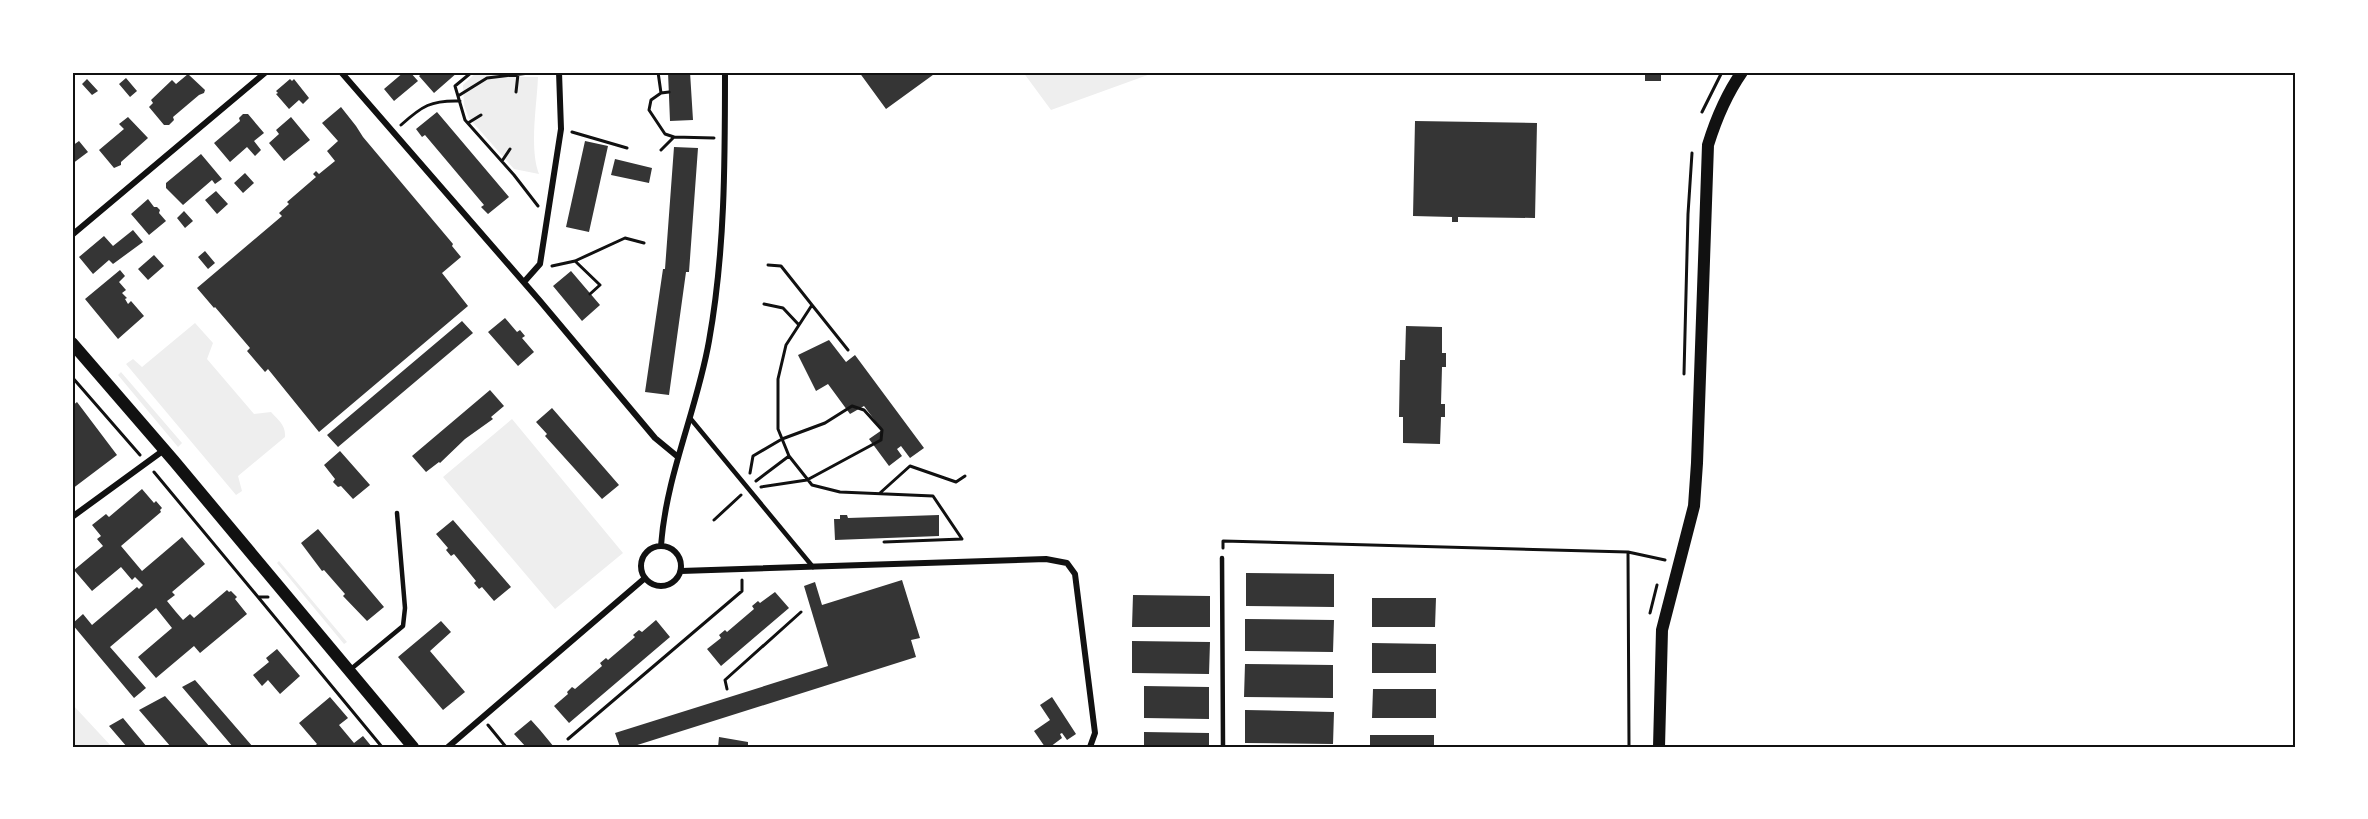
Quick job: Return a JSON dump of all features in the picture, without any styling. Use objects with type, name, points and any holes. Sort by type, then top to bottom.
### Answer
[{"type":"main road","points":[[1659,747],[1662,630],[1684,552],[1695,495],[1708,145],[1727,96],[1742,72]]},
{"type":"main road","points":[[72,343],[165,450],[413,747]]},
{"type":"street","points":[[72,235],[266,72]]},
{"type":"street","points":[[341,72],[524,282],[655,438],[678,457]]},
{"type":"street","points":[[524,282],[538,269],[548,216],[561,129],[559,72]]},
{"type":"street","points":[[661,546],[668,493],[709,342],[721,248],[725,72]]},
{"type":"street","points":[[72,517],[165,450]]},
{"type":"street","points":[[661,546],[675,551],[680,558],[681,571],[676,580],[668,585],[660,586],[645,578],[641,566],[643,556],[650,549],[661,546]]},
{"type":"street","points":[[681,571],[1046,559],[1067,563],[1075,574],[1095,733],[1090,747]]},
{"type":"street","points":[[448,747],[645,578]]},
{"type":"lane","points":[[690,418],[813,567]]},
{"type":"lane","points":[[349,670],[403,626],[405,608],[397,513]]},
{"type":"lane","points":[[1222,558],[1223,747]]},
{"type":"path","points":[[472,72],[455,86],[468,123],[548,216]]},
{"type":"path","points":[[458,96],[487,78],[538,72]]},
{"type":"path","points":[[658,72],[661,93]]},
{"type":"path","points":[[1699,120],[1722,72]]},
{"type":"path","points":[[516,92],[518,74]]},
{"type":"path","points":[[669,92],[661,93],[651,100],[649,110],[664,134],[674,137],[725,138]]},
{"type":"path","points":[[393,131],[421,107],[441,100],[460,102]]},
{"type":"path","points":[[468,123],[481,115]]},
{"type":"path","points":[[561,129],[627,148]]},
{"type":"path","points":[[661,150],[674,137]]},
{"type":"path","points":[[502,161],[510,149]]},
{"type":"path","points":[[1684,381],[1688,214],[1693,149]]},
{"type":"path","points":[[538,269],[575,261],[625,238],[644,243]]},
{"type":"path","points":[[575,261],[600,285],[590,294]]},
{"type":"path","points":[[768,265],[781,266],[848,350]]},
{"type":"path","points":[[764,304],[783,308],[799,325]]},
{"type":"path","points":[[812,305],[786,345],[778,380],[778,429],[789,456],[812,484],[840,492],[933,496],[962,539],[884,542]]},
{"type":"path","points":[[72,378],[147,463],[382,747]]},
{"type":"path","points":[[748,488],[807,480],[881,440],[882,430],[864,410],[852,406],[825,423],[782,440],[753,456]]},
{"type":"path","points":[[748,488],[789,456]]},
{"type":"path","points":[[879,494],[910,466],[956,482],[965,476]]},
{"type":"path","points":[[1222,558],[1223,541],[1629,552],[1665,560],[1668,552]]},
{"type":"path","points":[[1629,552],[1629,747]]},
{"type":"path","points":[[568,739],[742,591],[740,569]]},
{"type":"path","points":[[1649,624],[1658,581]]},
{"type":"path","points":[[258,597],[288,597]]},
{"type":"path","points":[[727,689],[726,680],[801,612]]},
{"type":"path","points":[[482,718],[506,747]]},
{"type":"shaded area","points":[[477,72],[515,72],[518,77],[538,77],[534,152],[539,174],[514,169],[469,118],[464,105],[463,85]]},
{"type":"shaded area","points":[[1023,72],[1156,72],[1051,110]]},
{"type":"shaded area","points":[[195,323],[213,343],[207,359],[254,414],[271,412],[284,429],[285,437],[238,476],[242,491],[236,495],[126,364],[133,359],[142,367]]},
{"type":"shaded area","points":[[121,372],[182,443],[178,447],[118,375]]},
{"type":"shaded area","points":[[512,419],[623,553],[555,609],[443,477]]},
{"type":"shaded area","points":[[279,561],[347,642],[344,644],[277,563]]},
{"type":"shaded area","points":[[72,704],[112,747],[72,747]]},
{"type":"building","points":[[404,72],[410,72],[418,81],[394,101],[384,89]]},
{"type":"building","points":[[424,72],[458,72],[434,93],[419,76]]},
{"type":"building","points":[[668,72],[690,72],[693,120],[670,121]]},
{"type":"building","points":[[859,72],[937,72],[886,109]]},
{"type":"building","points":[[1645,72],[1661,72],[1661,81],[1645,81]]},
{"type":"building","points":[[188,74],[205,90],[204,93],[173,117],[174,120],[169,125],[164,125],[149,107],[153,103],[151,100],[172,80],[176,84]]},
{"type":"building","points":[[126,78],[137,91],[130,97],[119,84]]},
{"type":"building","points":[[87,79],[98,91],[92,95],[82,84]]},
{"type":"building","points":[[290,79],[292,81],[294,79],[309,98],[303,104],[299,100],[289,109],[276,91]]},
{"type":"building","points":[[341,107],[363,137],[453,244],[452,246],[461,257],[442,273],[468,306],[319,432],[268,369],[265,372],[247,351],[250,348],[197,288],[282,216],[279,213],[289,204],[287,202],[316,177],[313,174],[316,171],[319,174],[335,161],[327,151],[338,141],[322,123]]},
{"type":"building","points":[[437,112],[509,197],[488,214],[481,207],[484,205],[425,135],[422,137],[416,129]]},
{"type":"building","points":[[243,114],[248,114],[264,133],[254,141],[261,150],[255,156],[247,147],[230,162],[214,143],[240,121],[239,118]]},
{"type":"building","points":[[128,117],[148,138],[121,162],[121,165],[114,168],[99,150],[124,129],[119,124]]},
{"type":"building","points":[[291,117],[310,140],[284,161],[269,143],[279,134],[276,130]]},
{"type":"building","points":[[1415,121],[1537,123],[1535,218],[1458,217],[1458,222],[1452,222],[1452,217],[1413,216]]},
{"type":"building","points":[[79,141],[88,152],[72,164],[72,152],[75,150],[72,146]]},
{"type":"building","points":[[585,141],[608,146],[589,232],[566,227]]},
{"type":"building","points":[[674,147],[698,148],[689,272],[686,272],[669,395],[645,392],[663,269],[665,269]]},
{"type":"building","points":[[201,154],[222,179],[215,184],[212,180],[183,205],[166,188],[166,183]]},
{"type":"building","points":[[615,159],[652,168],[649,183],[611,175]]},
{"type":"building","points":[[245,173],[254,183],[243,193],[234,183]]},
{"type":"building","points":[[216,191],[228,204],[217,214],[205,200]]},
{"type":"building","points":[[148,199],[154,207],[160,210],[159,213],[166,221],[149,235],[131,214]]},
{"type":"building","points":[[184,211],[193,221],[185,228],[177,218]]},
{"type":"building","points":[[133,230],[143,242],[113,264],[109,260],[93,274],[79,257],[104,236],[113,246]]},
{"type":"building","points":[[205,251],[215,263],[208,269],[198,257]]},
{"type":"building","points":[[154,255],[164,266],[148,280],[138,269]]},
{"type":"building","points":[[120,270],[125,276],[119,282],[126,290],[122,293],[127,298],[125,299],[128,304],[131,301],[144,316],[118,339],[85,299]]},
{"type":"building","points":[[571,271],[600,305],[582,321],[553,286]]},
{"type":"building","points":[[505,318],[517,332],[520,330],[525,336],[522,338],[534,352],[518,366],[488,332]]},
{"type":"building","points":[[462,321],[473,333],[338,447],[327,435]]},
{"type":"building","points":[[1406,326],[1442,327],[1442,353],[1446,353],[1446,367],[1442,367],[1441,404],[1445,404],[1445,417],[1441,417],[1440,444],[1403,443],[1403,417],[1399,417],[1400,360],[1405,360]]},
{"type":"building","points":[[829,340],[846,362],[855,355],[924,448],[910,458],[901,446],[897,449],[902,456],[889,466],[869,439],[882,430],[864,406],[850,414],[828,384],[816,391],[798,355]]},
{"type":"building","points":[[490,390],[504,406],[491,417],[493,419],[426,472],[412,456]]},
{"type":"building","points":[[77,402],[117,455],[72,489],[72,406]]},
{"type":"building","points":[[552,408],[619,485],[602,499],[545,436],[547,434],[536,422]]},
{"type":"building","points":[[340,451],[370,485],[353,499],[341,486],[338,487],[333,482],[335,479],[324,465]]},
{"type":"building","points":[[142,489],[154,503],[156,501],[162,508],[161,512],[121,546],[142,571],[182,537],[205,564],[172,592],[175,595],[167,601],[176,612],[183,620],[190,614],[194,618],[227,590],[237,597],[235,599],[247,614],[200,653],[194,646],[156,678],[138,657],[172,628],[156,608],[110,647],[146,688],[134,698],[72,624],[83,614],[92,625],[137,587],[139,589],[143,585],[135,577],[132,580],[121,567],[92,591],[74,570],[103,546],[97,539],[101,536],[92,525],[106,514],[109,517]]},
{"type":"building","points":[[840,515],[847,515],[848,518],[939,515],[939,536],[835,540],[834,519],[840,519]]},
{"type":"building","points":[[453,520],[511,587],[494,601],[482,587],[479,589],[474,583],[476,581],[454,554],[451,556],[446,550],[448,548],[436,534]]},
{"type":"building","points":[[318,529],[384,607],[367,621],[343,596],[345,594],[324,570],[322,571],[301,543]]},
{"type":"building","points":[[1246,573],[1334,574],[1334,607],[1246,606]]},
{"type":"building","points":[[902,580],[920,638],[911,640],[916,657],[631,747],[620,747],[615,733],[828,666],[804,586],[815,582],[822,605]]},
{"type":"building","points":[[775,592],[789,608],[721,666],[707,649],[721,638],[719,635],[725,630],[727,632],[754,609],[752,606]]},
{"type":"building","points":[[1133,595],[1210,596],[1210,627],[1132,627]]},
{"type":"building","points":[[1372,598],[1436,598],[1435,627],[1372,627]]},
{"type":"building","points":[[1245,619],[1334,620],[1333,652],[1245,651]]},
{"type":"building","points":[[656,620],[670,637],[569,723],[554,706],[568,694],[567,692],[572,687],[575,689],[602,666],[600,663],[606,658],[608,660],[635,637],[633,635],[639,630],[642,632]]},
{"type":"building","points":[[441,621],[451,632],[430,651],[465,692],[443,710],[398,657]]},
{"type":"building","points":[[1132,641],[1210,642],[1209,674],[1132,673]]},
{"type":"building","points":[[1372,643],[1436,644],[1436,673],[1372,673]]},
{"type":"building","points":[[277,649],[300,676],[280,694],[268,680],[262,686],[253,675],[269,662],[266,658]]},
{"type":"building","points":[[1245,664],[1333,665],[1333,698],[1244,697]]},
{"type":"building","points":[[195,680],[253,747],[233,747],[182,687]]},
{"type":"building","points":[[1144,686],[1209,687],[1209,719],[1144,718]]},
{"type":"building","points":[[1373,689],[1436,689],[1436,718],[1372,718]]},
{"type":"building","points":[[165,696],[210,747],[171,747],[139,710]]},
{"type":"building","points":[[330,697],[348,718],[339,725],[354,743],[363,736],[372,747],[313,747],[317,744],[299,723]]},
{"type":"building","points":[[1052,697],[1076,734],[1067,740],[1062,733],[1060,734],[1062,738],[1050,747],[1045,747],[1034,731],[1050,720],[1040,705]]},
{"type":"building","points":[[1245,710],[1334,712],[1333,744],[1245,743]]},
{"type":"building","points":[[123,718],[147,747],[127,747],[109,726]]},
{"type":"building","points":[[531,720],[554,747],[526,747],[514,734]]},
{"type":"building","points":[[1144,732],[1209,733],[1209,747],[1144,747]]},
{"type":"building","points":[[1370,735],[1434,735],[1434,747],[1370,747]]},
{"type":"building","points":[[719,737],[748,742],[751,747],[718,747]]}]
